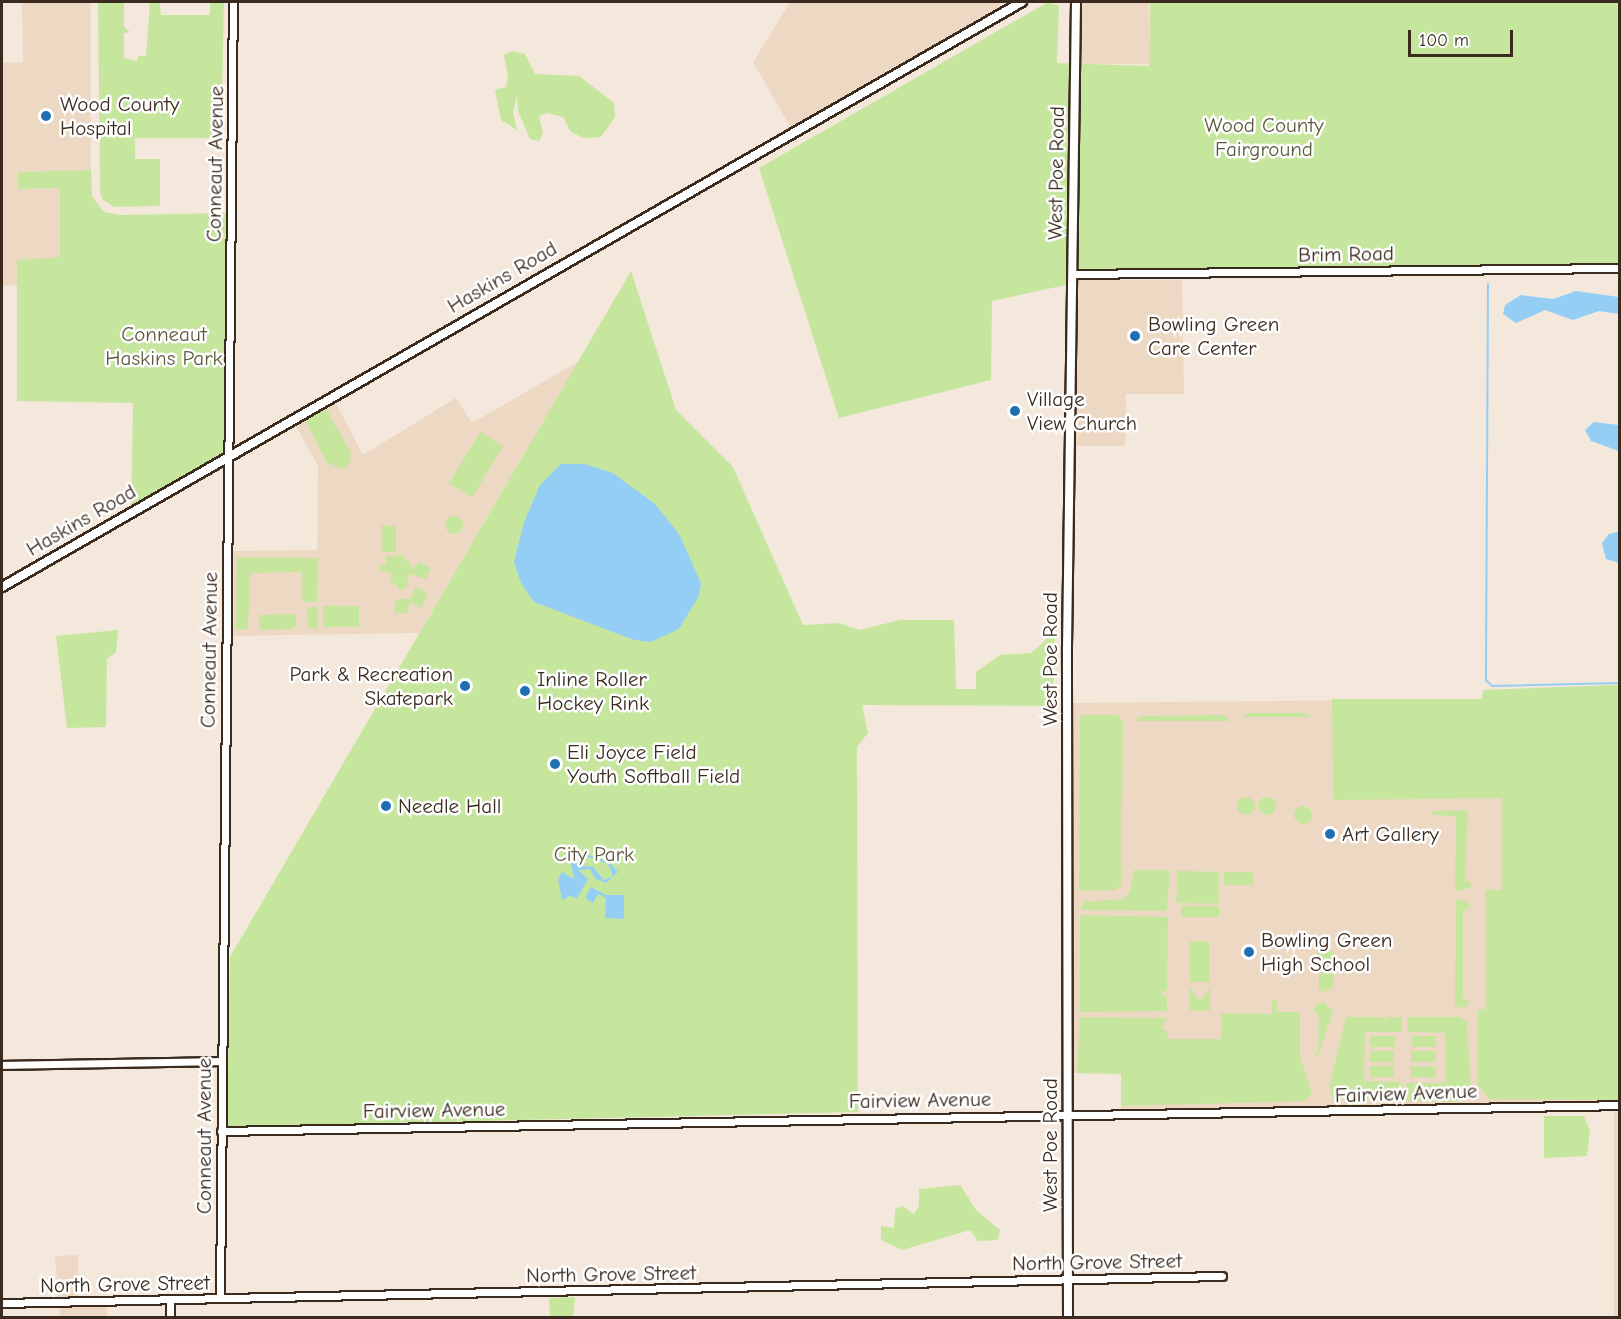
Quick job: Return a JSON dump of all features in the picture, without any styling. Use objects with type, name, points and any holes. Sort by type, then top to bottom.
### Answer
[{"type":"main road","name":"Haskins Road","points":[[2,587],[1022,2]]},
{"type":"main road","name":"West Poe Road","points":[[1068,1317],[1067,634],[1076,2]]},
{"type":"street","name":"Conneaut Avenue","points":[[220,1298],[233,2]]},
{"type":"street","name":"Brim Road","points":[[1073,274],[1620,268]]},
{"type":"street","points":[[2,1065],[221,1061]]},
{"type":"street","name":"Fairview Avenue","points":[[221,1131],[1068,1114],[1620,1106]]},
{"type":"street","name":"North Grove Street","points":[[2,1303],[1222,1276]]},
{"type":"street","points":[[170,1300],[170,1317]]},
{"type":"shaded area","name":"Wood County Hospital","points":[[22,2],[91,2],[91,170],[18,172],[19,189],[60,188],[60,258],[17,260],[17,285],[2,286],[2,63],[23,62]]},
{"type":"shaded area","points":[[790,2],[998,2],[1001,10],[791,128],[753,62]]},
{"type":"shaded area","points":[[1082,2],[1149,2],[1149,64],[1082,64]]},
{"type":"shaded area","points":[[1079,280],[1182,280],[1184,394],[1126,394],[1125,446],[1074,446]]},
{"type":"shaded area","points":[[578,362],[419,633],[226,636],[227,551],[317,550],[318,466],[292,419],[332,396],[363,455],[456,398],[472,423]]},
{"type":"shaded area","points":[[1619,685],[1619,1105],[1121,1114],[1121,1074],[1068,1073],[1068,709],[1073,703],[1482,699],[1483,690]]},
{"type":"shaded area","points":[[1614,1111],[1620,1111],[1619,1318],[1614,1317]]},
{"type":"shaded area","points":[[78,1255],[78,1302],[107,1301],[107,1317],[60,1317],[55,1256]]},
{"type":"green space","points":[[98,2],[124,2],[124,27],[130,32],[124,33],[124,58],[137,61],[138,56],[146,56],[150,2],[160,3],[161,15],[210,15],[210,2],[224,2],[221,138],[135,138],[135,159],[160,159],[160,206],[114,207],[103,200],[100,192]]},
{"type":"green space","name":"Wood County Fairground","points":[[1048,2],[1059,6],[1057,63],[1149,66],[1150,2],[1619,2],[1619,268],[1073,274],[1066,285],[992,301],[991,380],[839,418],[759,168]]},
{"type":"green space","points":[[513,51],[525,54],[535,74],[579,76],[614,103],[615,117],[601,137],[583,138],[570,131],[563,117],[547,113],[539,116],[543,133],[539,141],[530,139],[518,111],[517,96],[513,113],[517,130],[501,120],[495,90],[506,87],[508,77],[504,55]]},
{"type":"green space","name":"Conneaut Haskins Park","points":[[91,170],[92,196],[104,212],[121,215],[228,213],[228,456],[131,512],[133,403],[17,401],[17,260],[60,257],[60,188],[18,189],[18,172]]},
{"type":"green space","name":"City Park","points":[[631,271],[676,410],[733,467],[803,625],[839,623],[859,630],[900,620],[954,620],[956,689],[976,689],[976,672],[1000,655],[1031,653],[1049,637],[1055,637],[1053,706],[862,705],[868,733],[857,747],[858,1112],[227,1127],[230,957]]},
{"type":"green space","points":[[322,407],[327,410],[351,453],[350,462],[343,469],[327,463],[307,424],[305,417]]},
{"type":"green space","points":[[480,432],[503,446],[472,497],[449,483]]},
{"type":"green space","points":[[454,516],[460,519],[463,525],[460,531],[454,534],[448,531],[445,525],[448,519]]},
{"type":"green space","points":[[381,526],[396,526],[396,552],[381,552]]},
{"type":"green space","points":[[403,555],[413,569],[419,562],[431,568],[426,579],[410,574],[406,588],[400,590],[395,583],[389,584],[392,574],[380,570],[380,566],[386,564],[386,556]]},
{"type":"green space","points":[[237,557],[318,558],[317,602],[302,602],[302,572],[250,573],[248,629],[236,630]]},
{"type":"green space","points":[[416,587],[428,593],[421,608],[410,602],[407,614],[394,612],[396,599],[410,599]]},
{"type":"green space","points":[[323,606],[359,606],[359,627],[323,627]]},
{"type":"green space","points":[[318,607],[318,629],[309,629],[306,608]]},
{"type":"green space","points":[[296,614],[296,626],[292,629],[261,630],[259,625],[259,615]]},
{"type":"green space","points":[[118,630],[116,652],[107,659],[106,727],[67,728],[56,636]]},
{"type":"green space","points":[[1619,685],[1619,1100],[1489,1099],[1477,1084],[1478,1010],[1485,1009],[1485,890],[1501,890],[1501,798],[1333,800],[1332,699],[1482,699],[1483,690]]},
{"type":"green space","points":[[1249,713],[1306,713],[1312,717],[1243,717]]},
{"type":"green space","points":[[1080,715],[1118,715],[1123,721],[1121,886],[1115,890],[1079,891]]},
{"type":"green space","points":[[1224,715],[1230,721],[1134,721],[1141,716]]},
{"type":"green space","points":[[1242,797],[1250,797],[1255,802],[1253,813],[1242,815],[1237,810],[1237,802]]},
{"type":"green space","points":[[1267,797],[1273,800],[1276,806],[1273,812],[1267,815],[1261,812],[1258,806],[1261,800]]},
{"type":"green space","points":[[1303,806],[1309,809],[1312,815],[1309,821],[1303,824],[1297,821],[1294,815],[1297,809]]},
{"type":"green space","points":[[1468,810],[1465,881],[1470,881],[1471,887],[1455,892],[1456,817],[1430,814],[1432,811]]},
{"type":"green space","points":[[1134,870],[1170,870],[1167,911],[1080,910],[1084,902],[1124,899],[1130,891]]},
{"type":"green space","points":[[1177,871],[1219,872],[1218,904],[1176,903]]},
{"type":"green space","points":[[1224,872],[1253,872],[1253,885],[1224,885]]},
{"type":"green space","points":[[1456,899],[1468,902],[1470,908],[1463,910],[1463,999],[1469,1000],[1468,1006],[1455,1008]]},
{"type":"green space","points":[[1181,906],[1219,906],[1219,917],[1181,917]]},
{"type":"green space","points":[[1080,915],[1168,917],[1167,991],[1162,991],[1162,995],[1167,996],[1167,1011],[1080,1012]]},
{"type":"green space","points":[[1190,941],[1209,941],[1209,982],[1190,982]]},
{"type":"green space","points":[[1321,947],[1334,953],[1334,987],[1322,992],[1319,991],[1319,960],[1314,957]]},
{"type":"green space","points":[[1190,987],[1197,999],[1202,999],[1210,987],[1210,1011],[1190,1011]]},
{"type":"green space","points":[[1278,1000],[1277,1012],[1300,1012],[1300,1056],[1312,1092],[1305,1101],[1121,1106],[1121,1074],[1077,1073],[1080,1017],[1167,1018],[1161,1028],[1167,1032],[1168,1039],[1221,1039],[1221,1013],[1271,1014],[1272,1001]]},
{"type":"green space","points":[[1324,1002],[1333,1011],[1318,1056],[1313,1052],[1318,1052],[1319,1015],[1314,1012],[1315,1005]]},
{"type":"green space","points":[[1346,1017],[1383,1017],[1388,1021],[1388,1017],[1402,1017],[1402,1032],[1365,1032],[1364,1081],[1401,1082],[1401,1097],[1333,1099],[1329,1087]]},
{"type":"green space","points":[[1407,1017],[1460,1017],[1467,1022],[1471,1091],[1465,1098],[1456,1102],[1406,1101],[1406,1083],[1445,1083],[1445,1033],[1407,1032]]},
{"type":"green space","points":[[1370,1036],[1395,1036],[1395,1047],[1370,1047]]},
{"type":"green space","points":[[1412,1036],[1436,1036],[1436,1047],[1412,1047]]},
{"type":"green space","points":[[1370,1051],[1394,1051],[1394,1062],[1370,1062]]},
{"type":"green space","points":[[1411,1051],[1436,1051],[1436,1062],[1411,1062]]},
{"type":"green space","points":[[1370,1066],[1394,1066],[1394,1077],[1370,1077]]},
{"type":"green space","points":[[1411,1066],[1436,1067],[1436,1078],[1411,1077]]},
{"type":"green space","points":[[1544,1116],[1584,1116],[1590,1131],[1587,1156],[1544,1158]]},
{"type":"green space","points":[[960,1185],[976,1210],[1000,1230],[998,1240],[978,1241],[970,1230],[902,1250],[881,1240],[881,1226],[894,1228],[895,1209],[903,1206],[914,1214],[919,1206],[919,1189]]},
{"type":"green space","points":[[575,1297],[573,1317],[550,1317],[549,1298]]},
{"type":"water","points":[[1576,291],[1619,297],[1619,314],[1599,311],[1573,320],[1545,310],[1516,323],[1503,314],[1505,305],[1521,295],[1553,299]]},
{"type":"water","points":[[1594,422],[1619,425],[1619,451],[1591,441],[1585,430]]},
{"type":"water","points":[[561,464],[585,464],[613,473],[655,504],[679,534],[701,583],[699,596],[679,629],[651,642],[634,640],[534,602],[521,583],[514,562],[524,522],[540,485]]},
{"type":"water","points":[[1619,531],[1619,563],[1606,559],[1602,543],[1609,534]]},
{"type":"water","points":[[577,851],[609,862],[618,872],[606,883],[596,879],[590,869],[578,870],[588,879],[577,898],[570,896],[562,900],[558,879],[562,872],[574,879],[570,858]],"holes":[[[580,854],[608,864],[613,876],[604,880],[593,867],[577,865],[574,858]]]},
{"type":"water","points":[[591,887],[606,895],[624,895],[624,919],[605,918],[606,898],[598,894],[593,903],[585,898]]},
{"type":"waterway","points":[[1488,284],[1486,680],[1492,686],[1620,683]]},
{"type":"place","name":"Wood County Hospital","points":[[46,116]]},
{"type":"place","name":"Bowling Green Care Center","points":[[1135,336]]},
{"type":"place","name":"Village View Church","points":[[1015,411]]},
{"type":"place","name":"Park & Recreation Skatepark","points":[[465,686]]},
{"type":"place","name":"Inline Roller Hockey Rink","points":[[525,691]]},
{"type":"place","name":"Eli Joyce Field Youth Softball Field","points":[[555,764]]},
{"type":"place","name":"Needle Hall","points":[[386,806]]},
{"type":"place","name":"Art Gallery","points":[[1330,834]]},
{"type":"place","name":"Bowling Green High School","points":[[1249,952]]}]
